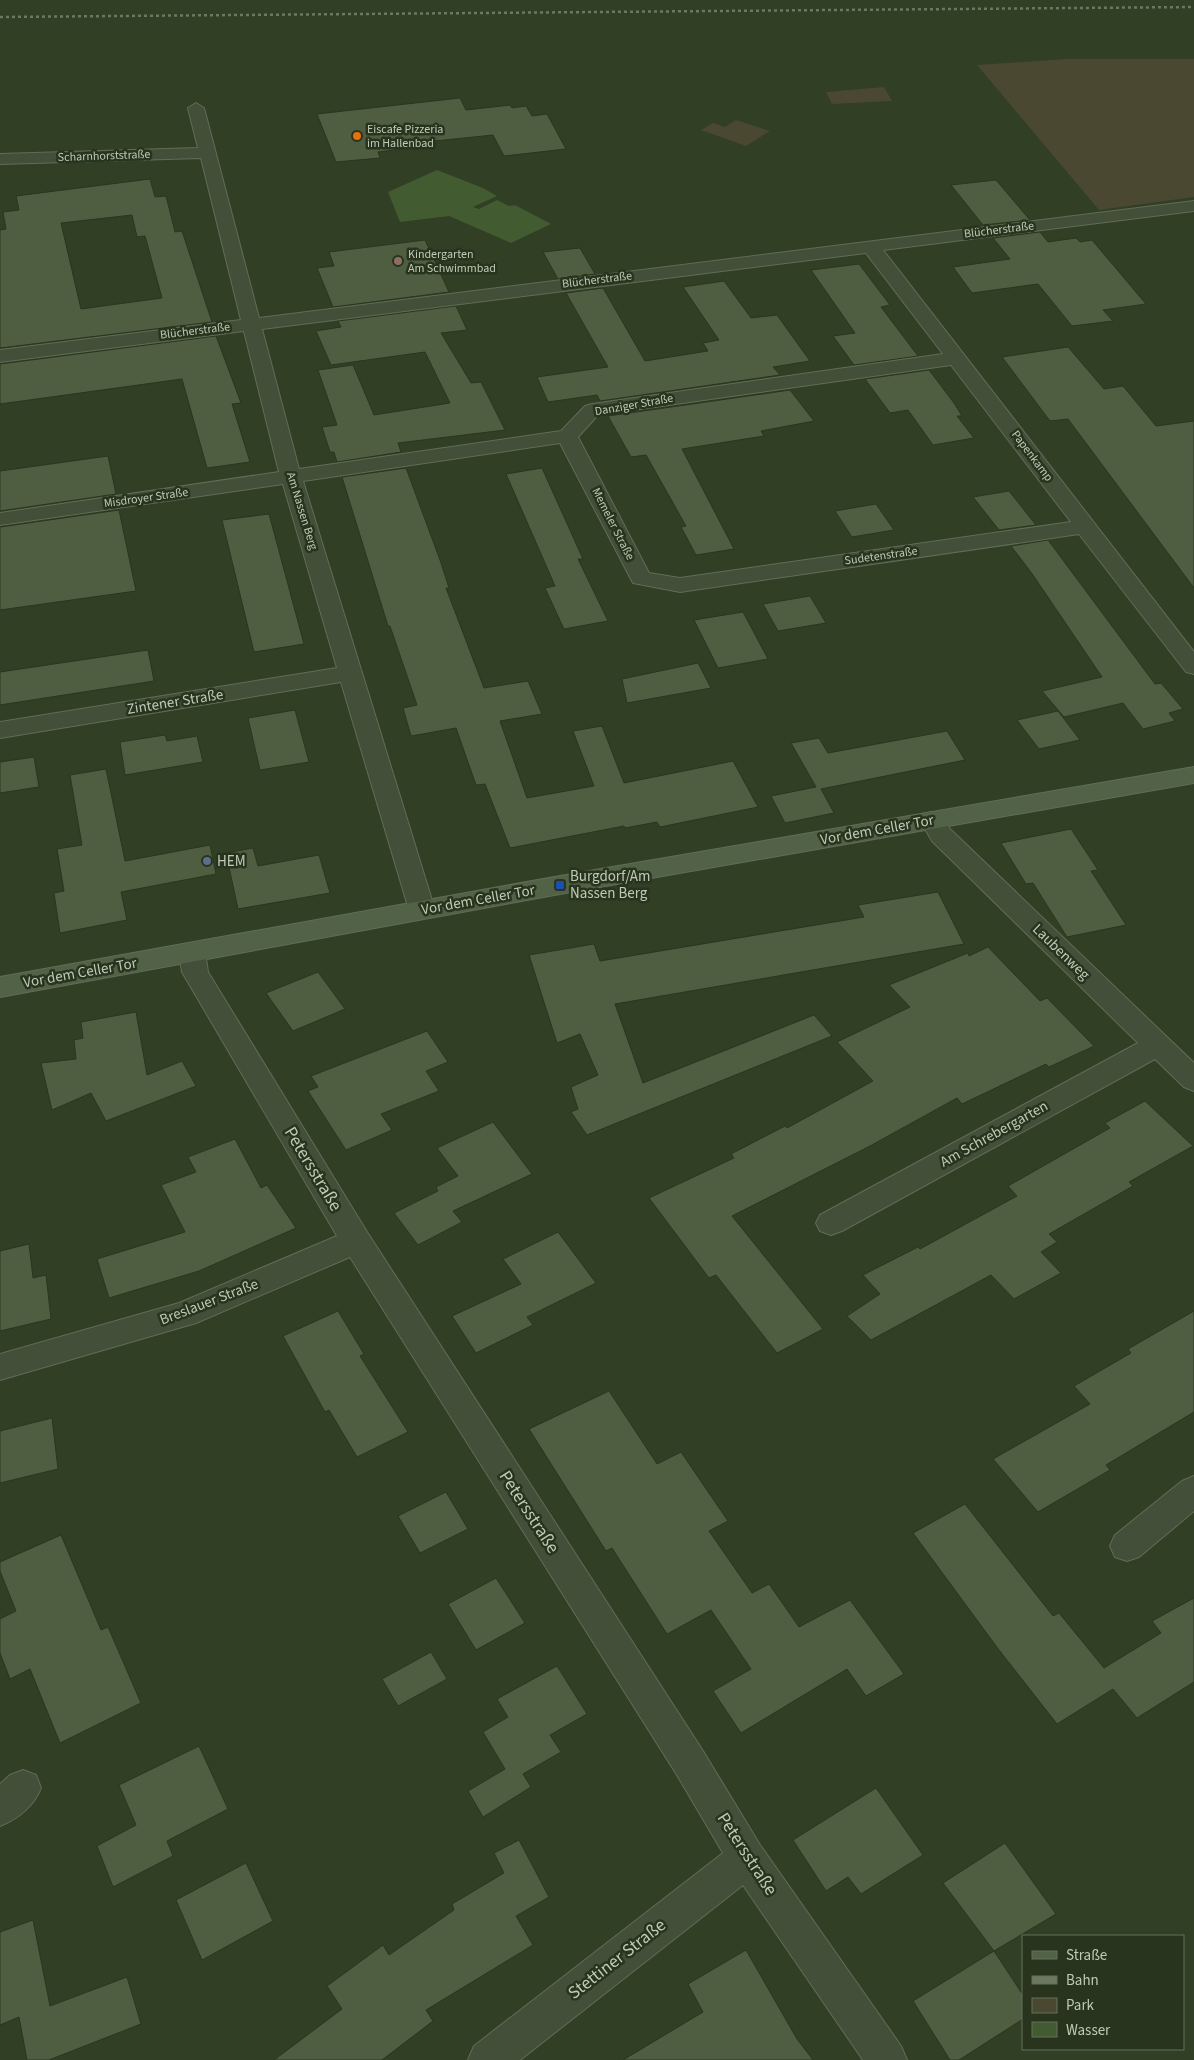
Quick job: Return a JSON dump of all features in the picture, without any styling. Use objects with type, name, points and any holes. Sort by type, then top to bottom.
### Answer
[{"type":"street","name":"Am Nassen Berg","points":[[196,108],[291,476],[422,910]]},
{"type":"street","name":"Scharnhorststraße","points":[[0,159],[208,153]]},
{"type":"street","name":"Blücherstraße","points":[[0,356],[1194,206]]},
{"type":"street","name":"Papenkamp","points":[[870,246],[957,358],[1083,527],[1194,667]]},
{"type":"street","name":"Danziger Straße","points":[[567,436],[592,410],[957,358]]},
{"type":"street","points":[[291,476],[567,436]]},
{"type":"street","name":"Memeler Straße","points":[[567,436],[641,578],[680,584]]},
{"type":"street","name":"Misdroyer Straße","points":[[0,519],[291,476]]},
{"type":"street","name":"Sudetenstraße","points":[[680,584],[1083,527]]},
{"type":"street","name":"Zintener Straße","points":[[0,730],[351,673]]},
{"type":"street","name":"Vor dem Celler Tor","points":[[0,987],[422,910],[1194,775]]},
{"type":"street","name":"Laubenweg","points":[[932,820],[941,836],[1194,1080]]},
{"type":"street","name":"Petersstraße","points":[[192,952],[196,972],[356,1241],[690,1763],[747,1858],[887,2060]]},
{"type":"street","name":"Am Schrebergarten","points":[[831,1223],[1157,1045]]},
{"type":"street","name":"Breslauer Straße","points":[[0,1366],[186,1314],[356,1241]]},
{"type":"street","points":[[1126,1546],[1194,1492]]},
{"type":"street","name":"Stettiner Straße","points":[[488,2060],[747,1858]]},
{"type":"green space","points":[[1067,59],[1194,59],[1194,197],[1099,210],[977,65]]},
{"type":"green space","points":[[884,87],[892,101],[832,104],[826,92]]},
{"type":"green space","points":[[736,120],[770,131],[746,146],[701,130],[713,123],[725,127]]},
{"type":"water","points":[[437,170],[483,188],[497,196],[473,207],[479,209],[497,200],[509,206],[515,205],[551,224],[511,243],[449,216],[400,222],[388,192]]},
{"type":"building","points":[[460,98],[466,110],[510,105],[512,108],[526,106],[532,116],[547,114],[566,149],[504,156],[493,135],[435,141],[436,145],[378,152],[380,158],[336,162],[317,114]]},
{"type":"building","points":[[150,179],[155,197],[166,196],[175,232],[182,231],[212,322],[0,348],[0,230],[6,229],[3,212],[19,210],[16,196]],"holes":[[[132,215],[137,237],[145,236],[162,298],[81,309],[61,223]]]},
{"type":"building","points":[[996,180],[1030,220],[983,225],[951,185]]},
{"type":"building","points":[[1040,232],[1048,242],[1076,238],[1080,242],[1092,240],[1146,304],[1103,310],[1113,321],[1072,326],[1038,284],[972,293],[953,267],[1010,259],[993,238]]},
{"type":"building","name":"Kindergarten Am Schwimmbad","points":[[425,240],[449,292],[333,307],[317,268],[334,266],[329,252]]},
{"type":"building","points":[[580,248],[595,274],[558,279],[543,252]]},
{"type":"building","points":[[859,264],[890,305],[881,307],[918,356],[854,365],[833,336],[855,333],[811,270]]},
{"type":"building","points":[[724,281],[751,318],[777,315],[810,361],[773,367],[780,375],[600,401],[597,395],[548,402],[537,377],[608,367],[566,293],[603,288],[645,361],[708,351],[703,343],[719,340],[683,287]]},
{"type":"building","points":[[456,306],[467,330],[441,333],[471,383],[481,382],[505,430],[398,443],[401,452],[337,462],[334,452],[330,452],[322,427],[337,425],[318,370],[353,365],[374,415],[450,403],[425,352],[331,365],[316,331],[341,327],[338,321]]},
{"type":"building","points":[[216,336],[241,403],[232,404],[250,462],[207,468],[182,379],[0,404],[0,364]]},
{"type":"building","points":[[1068,347],[1104,389],[1123,386],[1156,426],[1194,421],[1194,588],[1068,419],[1050,421],[1002,357]]},
{"type":"building","points":[[929,370],[954,403],[962,416],[957,416],[974,438],[933,445],[908,410],[890,413],[865,379]]},
{"type":"building","points":[[790,390],[814,421],[761,431],[764,436],[682,449],[734,549],[696,555],[681,527],[686,526],[646,455],[631,457],[608,416]]},
{"type":"building","points":[[108,456],[116,494],[0,511],[0,471]]},
{"type":"building","points":[[406,468],[440,560],[449,588],[446,588],[484,688],[528,681],[542,714],[500,721],[527,798],[594,786],[573,731],[602,726],[624,783],[733,761],[758,807],[660,827],[657,822],[625,828],[624,826],[510,848],[485,784],[476,785],[456,728],[411,736],[403,708],[417,705],[390,626],[388,626],[342,477]]},
{"type":"building","points":[[542,468],[583,559],[578,559],[608,621],[564,629],[545,588],[555,586],[506,474]]},
{"type":"building","points":[[1009,491],[1036,525],[999,530],[973,497]]},
{"type":"building","points":[[876,504],[894,530],[852,537],[835,511]]},
{"type":"building","points":[[119,510],[136,591],[0,610],[0,527]]},
{"type":"building","points":[[269,514],[304,644],[254,652],[222,520]]},
{"type":"building","points":[[1048,540],[1155,684],[1161,683],[1183,709],[1169,713],[1175,721],[1143,729],[1123,703],[1064,717],[1042,691],[1102,677],[1033,575],[1011,546]]},
{"type":"building","points":[[810,596],[826,623],[778,631],[763,604]]},
{"type":"building","points":[[743,612],[768,659],[718,668],[694,620]]},
{"type":"building","points":[[148,650],[154,681],[0,705],[0,672]]},
{"type":"building","points":[[698,663],[711,688],[627,703],[622,679]]},
{"type":"building","points":[[295,710],[309,762],[260,770],[248,718]]},
{"type":"building","points":[[1058,711],[1080,740],[1039,749],[1017,720]]},
{"type":"building","points":[[947,731],[965,760],[821,789],[834,813],[785,823],[771,796],[816,787],[791,743],[819,738],[828,753]]},
{"type":"building","points":[[165,735],[167,741],[197,736],[203,762],[125,775],[120,742]]},
{"type":"building","points":[[34,757],[39,787],[0,793],[0,762]]},
{"type":"building","points":[[106,769],[125,861],[210,845],[216,874],[121,892],[127,920],[60,933],[54,893],[64,891],[57,849],[82,845],[70,775]]},
{"type":"building","points":[[1071,829],[1098,870],[1091,871],[1126,925],[1067,937],[1033,883],[1026,884],[1001,843]]},
{"type":"building","points":[[253,848],[258,866],[319,855],[330,893],[238,909],[226,853]]},
{"type":"building","points":[[938,892],[964,944],[615,1004],[643,1083],[814,1015],[832,1036],[587,1135],[571,1112],[578,1109],[571,1087],[598,1075],[580,1034],[557,1043],[529,955],[594,944],[600,961],[864,917],[858,905]]},
{"type":"building","points":[[988,947],[1040,1001],[1047,998],[1094,1046],[1049,1067],[1046,1064],[962,1104],[957,1098],[870,1146],[732,1216],[823,1329],[777,1353],[716,1275],[709,1278],[649,1198],[734,1158],[731,1154],[785,1126],[787,1128],[873,1081],[837,1042],[910,1007],[889,985],[968,953],[969,956]]},
{"type":"building","points":[[318,972],[345,1009],[293,1031],[266,993]]},
{"type":"building","points":[[136,1012],[147,1075],[182,1061],[196,1086],[106,1121],[91,1093],[52,1110],[41,1063],[76,1059],[74,1040],[83,1038],[81,1022]]},
{"type":"building","points":[[427,1031],[448,1062],[426,1071],[439,1091],[381,1114],[392,1130],[346,1150],[308,1091],[318,1087],[311,1076]]},
{"type":"building","points":[[1145,1101],[1193,1146],[1129,1182],[1133,1186],[1049,1234],[1057,1242],[1041,1252],[1061,1273],[1014,1299],[991,1275],[871,1340],[847,1316],[880,1294],[863,1275],[918,1247],[920,1249],[1017,1196],[1008,1186],[1110,1128],[1105,1123]]},
{"type":"building","points":[[493,1122],[532,1174],[453,1211],[462,1222],[418,1245],[394,1213],[438,1191],[436,1187],[458,1176],[437,1148]]},
{"type":"building","points":[[235,1139],[261,1188],[267,1185],[296,1228],[199,1271],[109,1298],[97,1259],[185,1232],[161,1185],[196,1172],[188,1157]]},
{"type":"building","points":[[558,1232],[596,1283],[527,1317],[533,1325],[476,1353],[452,1316],[521,1284],[503,1259]]},
{"type":"building","points":[[29,1244],[33,1278],[46,1275],[51,1319],[0,1331],[0,1251]]},
{"type":"building","points":[[338,1311],[364,1354],[360,1356],[408,1432],[357,1457],[329,1410],[325,1412],[283,1336]]},
{"type":"building","points":[[1194,1311],[1194,1412],[1106,1465],[1110,1470],[1038,1512],[993,1459],[1090,1404],[1074,1386],[1131,1353],[1128,1349]]},
{"type":"building","points":[[609,1391],[657,1464],[681,1452],[728,1521],[709,1531],[752,1593],[769,1584],[799,1627],[850,1600],[904,1674],[866,1696],[847,1669],[741,1733],[713,1691],[751,1669],[711,1610],[667,1634],[612,1548],[606,1551],[529,1429]]},
{"type":"building","points":[[52,1418],[58,1469],[0,1483],[0,1431]]},
{"type":"building","points":[[446,1492],[468,1529],[420,1553],[398,1516]]},
{"type":"building","points":[[965,1504],[1053,1616],[1059,1613],[1104,1668],[1161,1633],[1152,1621],[1194,1598],[1194,1682],[1137,1718],[1113,1689],[1057,1724],[999,1650],[913,1533]]},
{"type":"building","points":[[61,1535],[101,1630],[108,1627],[141,1703],[60,1743],[30,1669],[10,1679],[0,1653],[0,1619],[16,1611],[0,1571],[0,1562]]},
{"type":"building","points":[[496,1578],[525,1623],[476,1650],[448,1604]]},
{"type":"building","points":[[431,1652],[447,1679],[398,1706],[382,1679]]},
{"type":"building","points":[[557,1666],[587,1714],[550,1735],[561,1752],[523,1774],[531,1787],[483,1817],[468,1791],[505,1769],[483,1732],[508,1717],[497,1699]]},
{"type":"building","points":[[199,1746],[228,1809],[167,1841],[173,1856],[113,1887],[97,1846],[136,1825],[119,1785]]},
{"type":"building","points":[[876,1788],[923,1855],[861,1894],[848,1877],[826,1891],[793,1840]]},
{"type":"building","points":[[519,1840],[549,1897],[516,1916],[533,1945],[426,2010],[433,2021],[382,2060],[274,2060],[342,2009],[327,1986],[383,1945],[389,1955],[454,1910],[452,1904],[504,1873],[494,1853]]},
{"type":"building","points":[[1005,1843],[1056,1914],[994,1951],[943,1883]]},
{"type":"building","points":[[246,1863],[273,1921],[202,1960],[176,1900]]},
{"type":"building","points":[[33,1920],[50,2006],[127,1977],[141,2024],[49,2060],[27,2060],[19,2017],[0,2025],[0,1932]]},
{"type":"building","points":[[746,1950],[797,2039],[813,2060],[623,2060],[703,2012],[688,1984]]},
{"type":"building","points":[[994,1951],[1022,1993],[1022,2020],[959,2060],[950,2060],[913,2001]]},
{"type":"railway","points":[[0,17],[1194,7]]},
{"type":"place","name":"Eiscafe Pizzeria im Hallenbad","points":[[357,136]]},
{"type":"place","name":"Kindergarten Am Schwimmbad","points":[[398,261]]},
{"type":"place","name":"HEM","points":[[207,861]]},
{"type":"place","name":"Burgdorf/Am Nassen Berg","points":[[560,885]]}]
